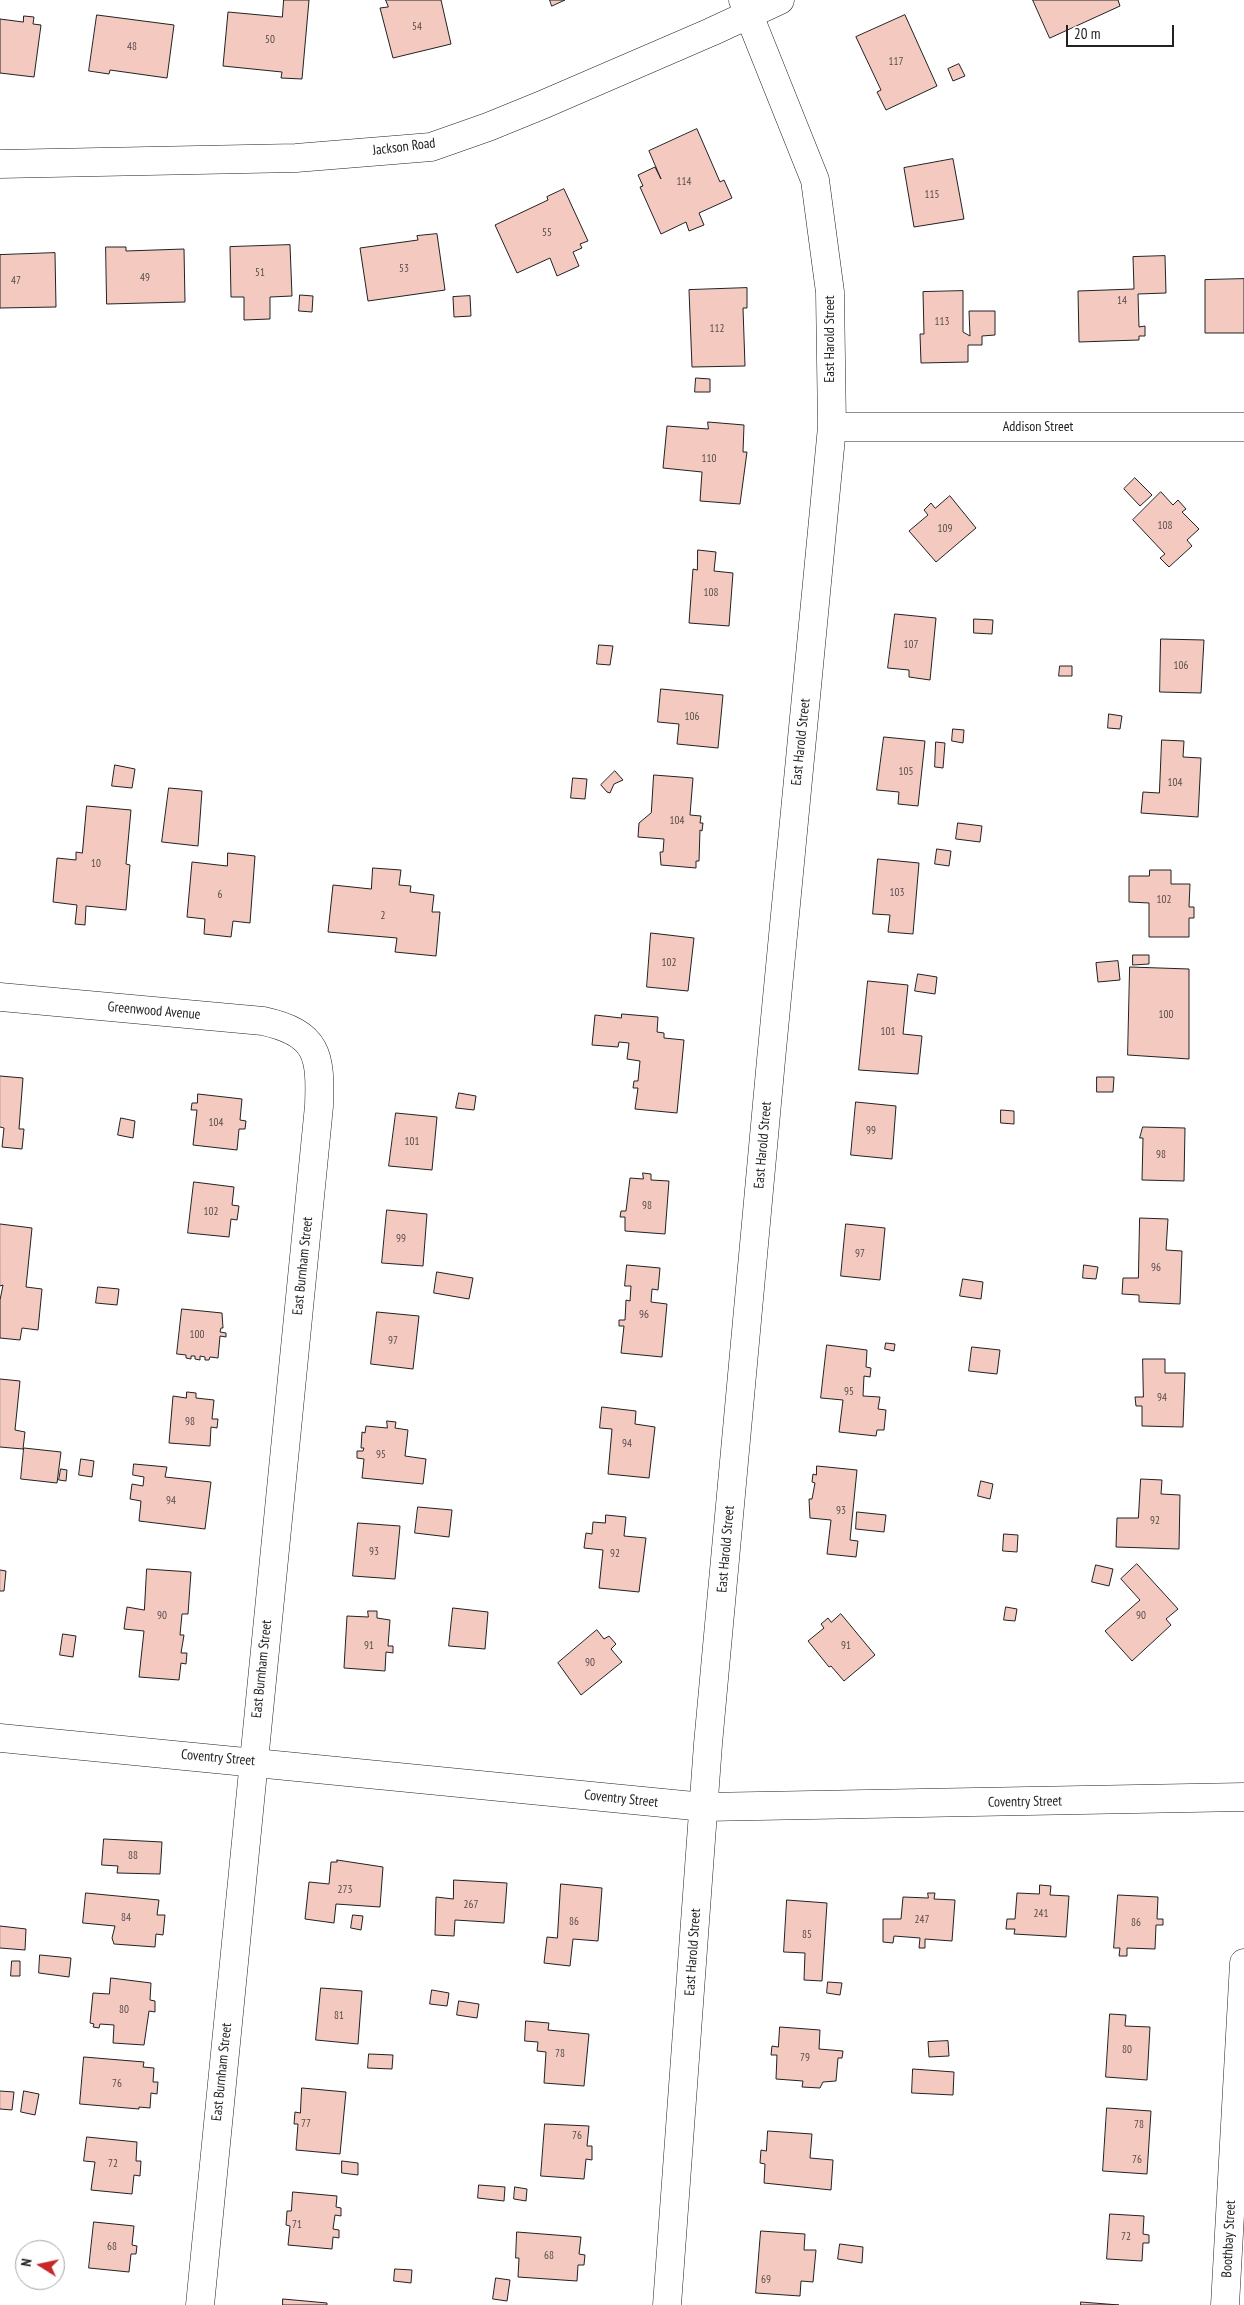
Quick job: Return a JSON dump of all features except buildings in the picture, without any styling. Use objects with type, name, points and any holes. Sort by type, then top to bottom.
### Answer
[{"type":"street","name":"Jackson Road","points":[[0,164],[296,158],[431,147],[488,128],[746,7],[780,0]]},
{"type":"street","name":"East Harold Street","points":[[667,2305],[704,1807],[770,1060],[832,427],[830,292],[815,180],[746,7]]},
{"type":"street","name":"Addison Street","points":[[832,427],[1244,427]]},
{"type":"street","name":"Greenwood Avenue","points":[[0,997],[263,1021],[282,1025],[304,1038]]},
{"type":"street","name":"East Burnham Street","points":[[200,2305],[319,1106],[320,1069],[314,1051],[304,1038]]},
{"type":"street","name":"Coventry Street","points":[[0,1738],[253,1761],[704,1807],[1244,1797]]},
{"type":"street","name":"Boothbay Street","points":[[1225,2305],[1244,1963]]}]
